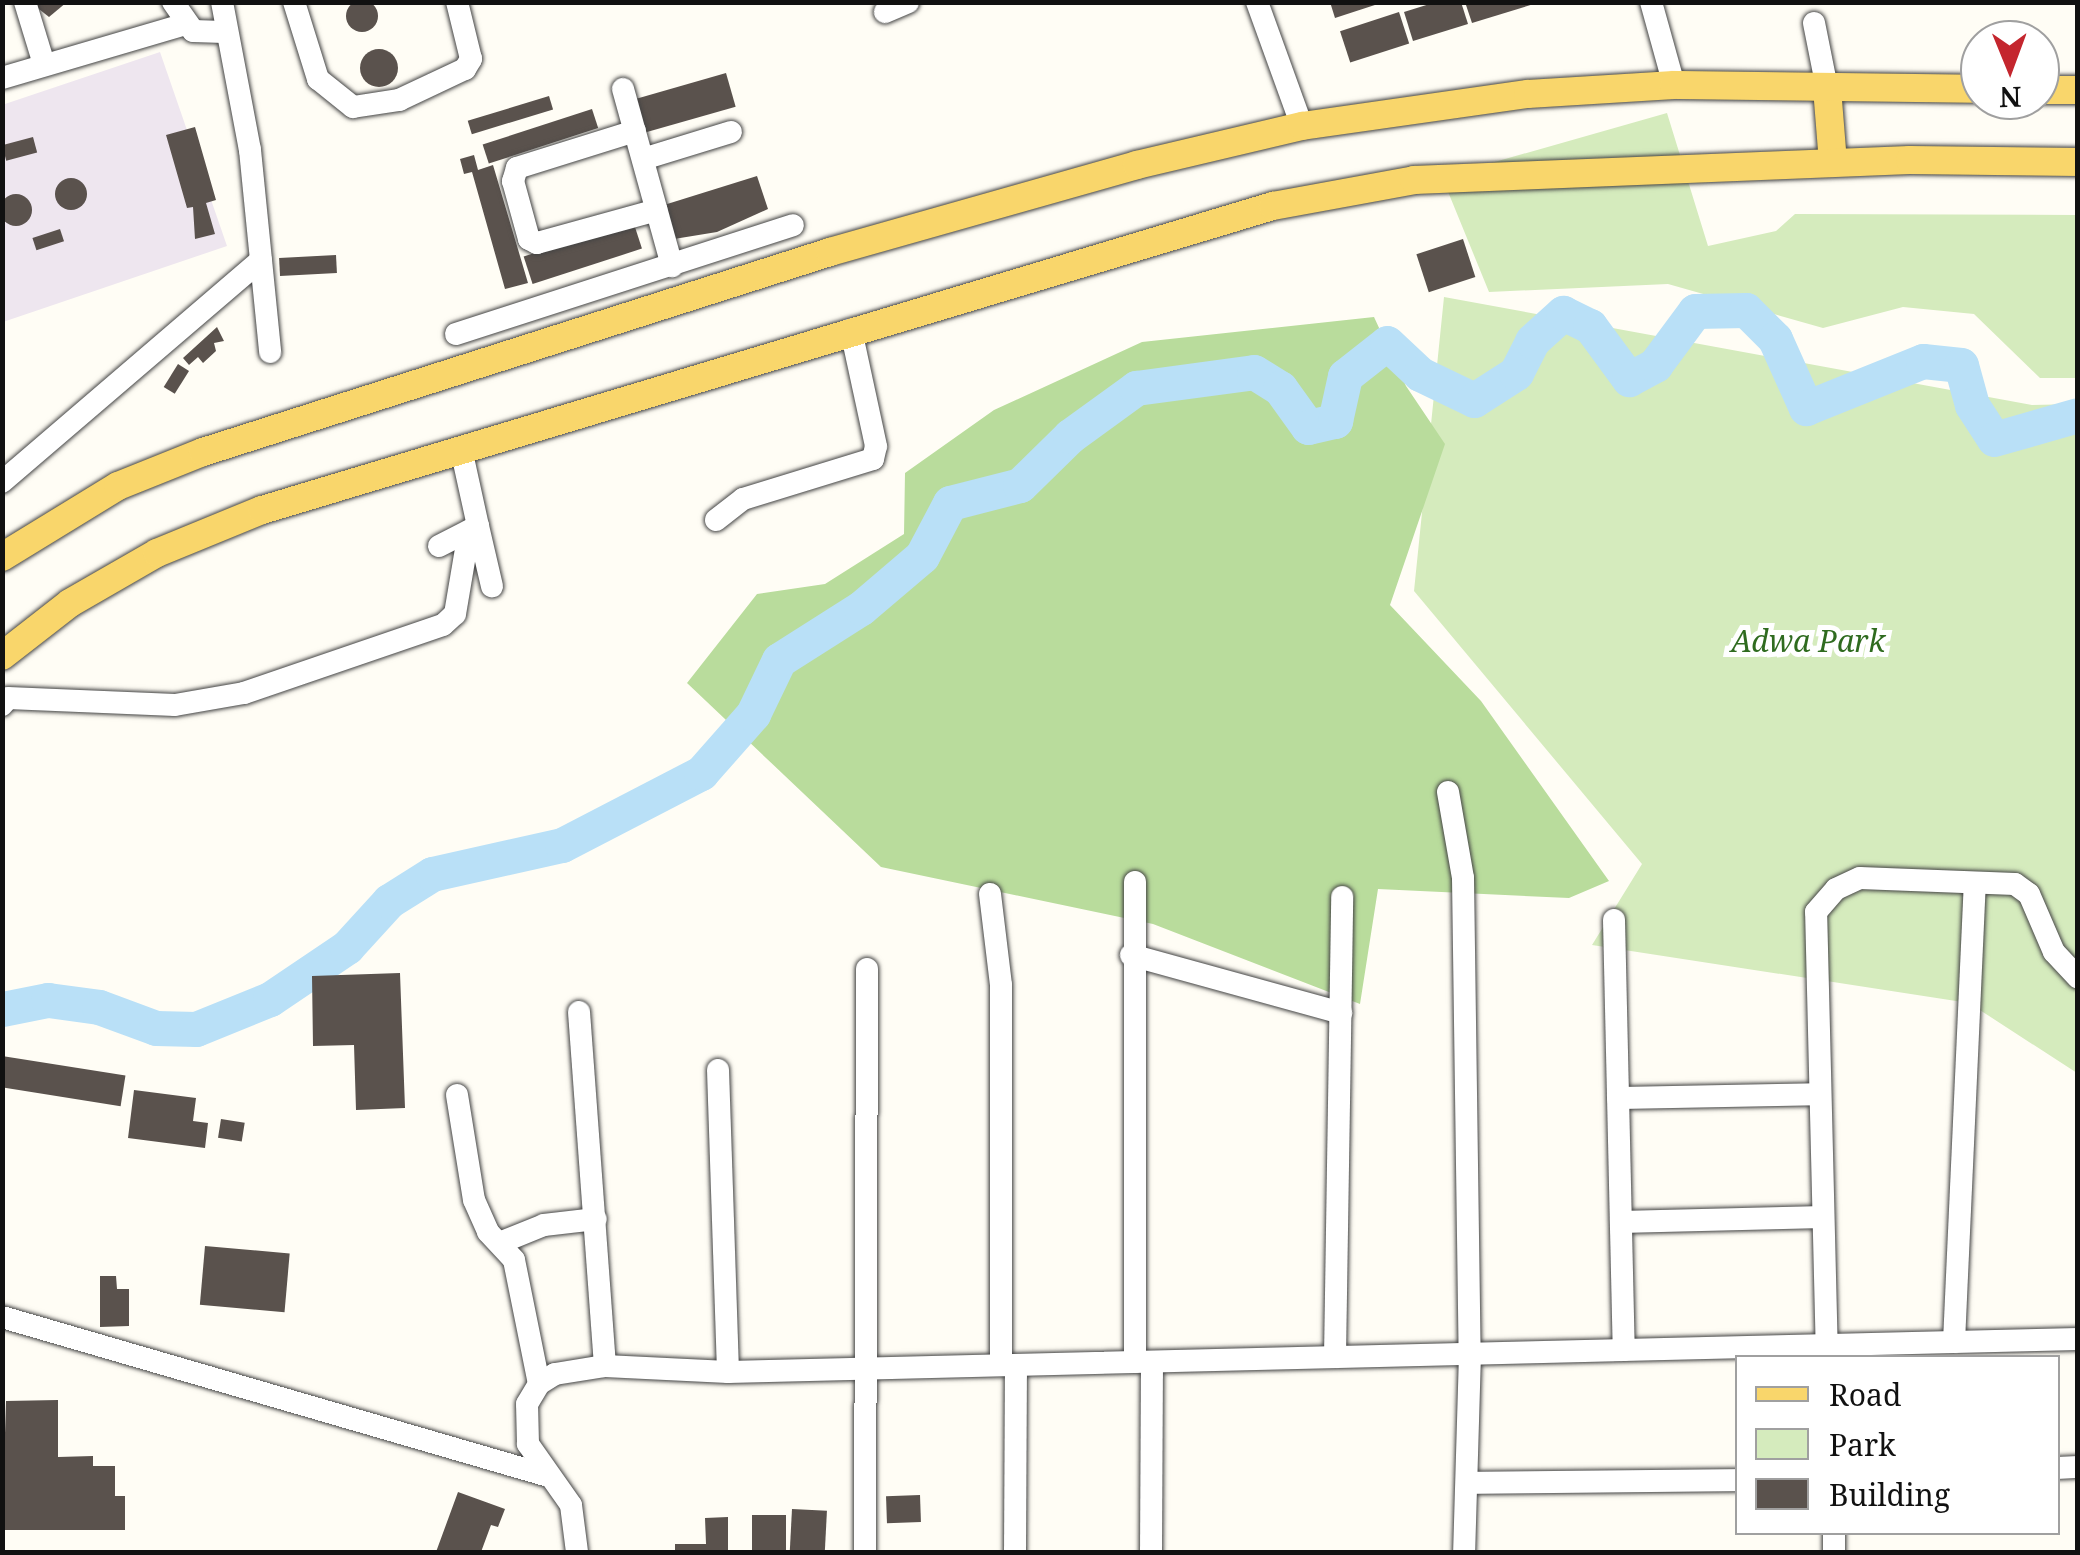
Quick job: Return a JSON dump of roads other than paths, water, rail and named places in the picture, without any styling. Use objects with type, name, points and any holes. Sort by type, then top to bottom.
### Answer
[{"type":"main road","points":[[2,557],[118,486],[203,452],[1023,193],[1302,126],[1449,102],[1674,84],[1960,89]]},
{"type":"main road","points":[[1827,88],[1834,163]]},
{"type":"main road","points":[[2,656],[70,603],[157,554],[262,510],[1273,206],[1414,180],[1834,163],[2078,162]]},
{"type":"street","points":[[25,2],[44,64]]},
{"type":"street","points":[[172,2],[186,24],[204,36],[224,32]]},
{"type":"street","points":[[222,2],[224,32],[250,150],[270,352]]},
{"type":"street","points":[[294,2],[318,79],[353,107],[398,100],[465,69],[471,59],[457,2]]},
{"type":"street","points":[[885,12],[908,2]]},
{"type":"street","points":[[1257,2],[1302,126]]},
{"type":"street","points":[[1650,2],[1674,84]]},
{"type":"street","points":[[2,78],[186,24]]},
{"type":"street","points":[[1814,24],[1827,88]]},
{"type":"street","points":[[624,89],[672,266]]},
{"type":"street","points":[[635,131],[517,168],[513,182],[529,238],[537,244],[657,210]]},
{"type":"street","points":[[643,159],[731,132]]},
{"type":"street","points":[[456,334],[794,224]]},
{"type":"street","points":[[2,482],[261,260]]},
{"type":"street","points":[[716,520],[743,499],[873,459],[876,446],[851,330]]},
{"type":"street","points":[[461,449],[474,529],[492,586]]},
{"type":"street","points":[[440,546],[474,529]]},
{"type":"street","points":[[2,705],[8,698],[175,705],[244,693],[443,625],[455,614],[474,529]]},
{"type":"street","points":[[1448,792],[1463,878],[1470,1354],[1464,1552]]},
{"type":"street","points":[[1826,1352],[1816,912],[1824,901],[1860,878],[1888,874],[1975,884],[2015,884],[2028,894],[2054,952],[2078,978]]},
{"type":"street","points":[[1134,882],[1131,955],[1151,1552]]},
{"type":"street","points":[[1954,1342],[1975,884]]},
{"type":"street","points":[[990,894],[1001,985],[1015,1552]]},
{"type":"street","points":[[1335,1358],[1342,897]]},
{"type":"street","points":[[1614,920],[1624,1350]]},
{"type":"street","points":[[1131,955],[1341,1012]]},
{"type":"street","points":[[864,1552],[868,1369],[867,969]]},
{"type":"street","points":[[579,1012],[605,1366]]},
{"type":"street","points":[[718,1070],[728,1372]]},
{"type":"street","points":[[1618,1098],[1819,1094]]},
{"type":"street","points":[[457,1095],[478,1215],[502,1242],[526,1296],[539,1384]]},
{"type":"street","points":[[1621,1222],[1822,1217]]},
{"type":"street","points":[[502,1242],[544,1225],[596,1219]]},
{"type":"street","points":[[2,1316],[544,1475]]},
{"type":"street","points":[[577,1552],[571,1504],[544,1475],[524,1430],[527,1404],[539,1384],[555,1374],[605,1366],[728,1372],[1624,1350],[1826,1352],[1954,1342],[2078,1340]]},
{"type":"street","points":[[1466,1483],[1735,1480]]},
{"type":"waterway","points":[[2,1009],[48,1000],[99,1007],[156,1028],[196,1029],[270,999],[347,947],[389,901],[432,874],[562,845],[701,773],[753,714],[779,660],[861,608],[922,556],[950,503],[1020,485],[1070,436],[1136,388],[1254,372],[1280,388],[1308,427],[1335,421],[1345,376],[1387,343],[1420,374],[1474,400],[1516,373],[1532,341],[1563,313],[1590,326],[1629,379],[1655,365],[1695,311],[1746,310],[1775,339],[1806,408],[1923,361],[1961,365],[1972,405],[1994,439],[2078,415]]},
{"type":"park label","name":"Adwa Park","points":[[1808,641]]}]
